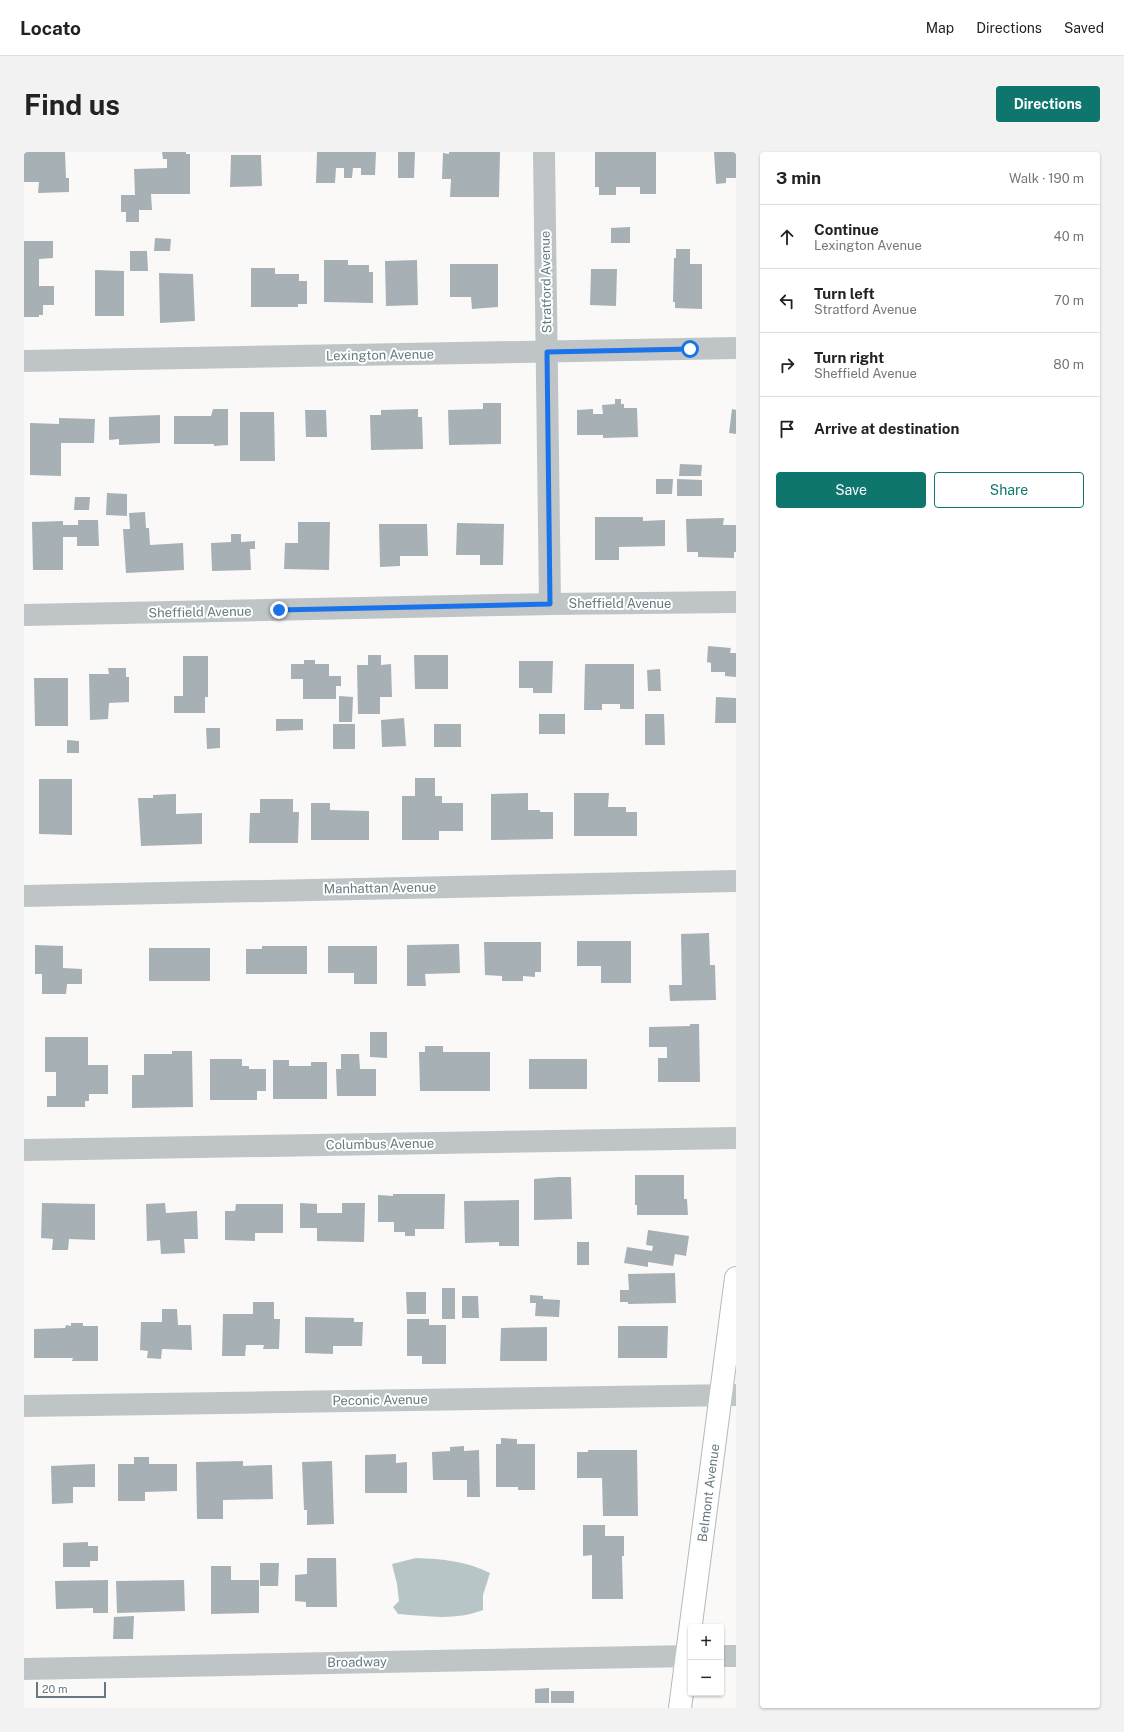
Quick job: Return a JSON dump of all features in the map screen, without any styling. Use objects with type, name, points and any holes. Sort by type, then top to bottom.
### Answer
[{"type":"main road","name":"Belmont Avenue","points":[[694,1624],[728,1395],[736,1278]]},
{"type":"main road","name":"Belmont Avenue","points":[[680,1708],[688,1660]]},
{"type":"street","name":"Stratford Avenue","points":[[544,152],[550,604]]},
{"type":"street","name":"Lexington Avenue","points":[[24,361],[736,348]]},
{"type":"street","name":"Sheffield Avenue","points":[[24,615],[550,604],[736,602]]},
{"type":"street","name":"Manhattan Avenue","points":[[24,896],[736,881]]},
{"type":"street","name":"Columbus Avenue","points":[[24,1150],[736,1138]]},
{"type":"street","name":"Peconic Avenue","points":[[24,1406],[728,1395]]},
{"type":"street","name":"Broadway","points":[[24,1669],[688,1656]]},
{"type":"street","points":[[724,1656],[736,1656]]},
{"type":"shaded area","points":[[416,1558],[454,1561],[490,1573],[483,1595],[483,1610],[462,1616],[451,1617],[398,1614],[393,1607],[399,1601],[392,1564]]},
{"type":"building","points":[[24,152],[65,152],[66,178],[69,178],[69,192],[38,193],[39,182],[24,182]]},
{"type":"building","points":[[162,152],[186,152],[186,154],[190,154],[190,194],[151,194],[152,210],[139,210],[139,222],[126,222],[126,212],[121,212],[121,195],[135,195],[134,169],[167,168],[167,159],[163,159]]},
{"type":"building","points":[[317,152],[376,152],[375,175],[361,175],[361,168],[353,168],[352,178],[344,178],[344,168],[336,168],[335,183],[316,183]]},
{"type":"building","points":[[398,152],[415,152],[414,178],[398,178]]},
{"type":"building","points":[[449,152],[500,152],[499,197],[450,197],[451,179],[442,179],[443,153],[449,154]]},
{"type":"building","points":[[595,152],[656,152],[656,194],[640,194],[640,187],[616,187],[616,195],[599,195],[599,187],[595,187]]},
{"type":"building","points":[[714,152],[736,152],[736,178],[726,178],[726,183],[716,184]]},
{"type":"building","points":[[231,155],[261,155],[262,186],[230,187]]},
{"type":"building","points":[[630,227],[630,243],[611,243],[611,228]]},
{"type":"building","points":[[155,238],[171,239],[170,251],[154,251]]},
{"type":"building","points":[[24,241],[53,241],[53,258],[39,259],[39,286],[54,286],[54,305],[43,305],[43,315],[39,315],[39,317],[24,317]]},
{"type":"building","points":[[676,249],[690,249],[690,264],[702,264],[702,309],[675,308],[675,302],[673,302],[674,258],[676,258]]},
{"type":"building","points":[[130,251],[147,251],[148,271],[130,271]]},
{"type":"building","points":[[324,260],[348,260],[348,265],[369,265],[369,272],[373,272],[373,303],[324,302]]},
{"type":"building","points":[[417,260],[418,305],[386,306],[385,261]]},
{"type":"building","points":[[450,264],[498,264],[498,307],[472,309],[471,297],[450,297]]},
{"type":"building","points":[[251,268],[275,268],[275,274],[299,274],[299,281],[307,281],[307,304],[298,304],[298,307],[251,307]]},
{"type":"building","points":[[591,269],[617,269],[616,306],[590,305]]},
{"type":"building","points":[[95,270],[124,271],[124,316],[95,316]]},
{"type":"building","points":[[159,273],[193,274],[195,321],[160,323]]},
{"type":"building","points":[[615,399],[621,399],[621,404],[624,404],[624,408],[637,408],[638,437],[603,438],[603,435],[577,435],[577,410],[593,409],[593,414],[603,414],[602,405],[615,404]]},
{"type":"building","points":[[483,403],[501,403],[501,444],[449,445],[448,410],[483,409]]},
{"type":"building","points":[[213,409],[228,409],[228,445],[214,446],[214,444],[174,444],[174,416],[211,416]]},
{"type":"building","points":[[418,409],[418,417],[422,417],[423,449],[371,450],[370,415],[381,415],[381,410]]},
{"type":"building","points":[[732,409],[736,410],[736,434],[729,433]]},
{"type":"building","points":[[305,410],[326,410],[327,437],[306,437]]},
{"type":"building","points":[[240,412],[274,412],[275,461],[240,461]]},
{"type":"building","points":[[160,415],[160,443],[119,445],[119,439],[109,440],[109,417]]},
{"type":"building","points":[[59,418],[95,419],[94,443],[61,443],[61,476],[30,475],[30,423],[59,424]]},
{"type":"building","points":[[680,464],[702,465],[701,476],[679,476]]},
{"type":"building","points":[[656,479],[673,479],[672,494],[656,494]]},
{"type":"building","points":[[677,479],[702,480],[702,496],[677,496]]},
{"type":"building","points":[[107,493],[127,494],[127,516],[106,515]]},
{"type":"building","points":[[75,497],[90,497],[89,510],[74,510]]},
{"type":"building","points":[[145,512],[146,528],[149,528],[150,545],[183,543],[184,570],[126,573],[123,529],[130,529],[129,513]]},
{"type":"building","points":[[595,517],[643,517],[643,521],[665,520],[665,546],[619,547],[619,560],[595,560]]},
{"type":"building","points":[[724,518],[723,525],[736,525],[736,552],[734,552],[734,558],[698,557],[698,552],[687,552],[686,519]]},
{"type":"building","points":[[78,520],[98,520],[99,546],[77,546],[77,537],[63,537],[63,570],[33,570],[32,522],[63,521],[63,525],[78,525]]},
{"type":"building","points":[[298,522],[330,522],[329,570],[284,569],[285,543],[298,543]]},
{"type":"building","points":[[457,523],[504,524],[503,565],[480,565],[480,555],[456,555]]},
{"type":"building","points":[[379,524],[427,524],[428,556],[400,556],[400,566],[380,567]]},
{"type":"building","points":[[231,534],[241,534],[241,542],[255,541],[255,549],[250,549],[251,570],[212,571],[211,543],[231,542]]},
{"type":"building","points":[[708,646],[731,648],[730,653],[736,653],[736,677],[725,676],[725,672],[711,672],[711,663],[707,662]]},
{"type":"building","points":[[368,655],[381,655],[381,665],[391,664],[392,697],[380,697],[380,714],[358,714],[357,665],[368,665]]},
{"type":"building","points":[[414,655],[448,655],[448,689],[415,689]]},
{"type":"building","points":[[183,656],[208,656],[208,697],[205,697],[205,713],[174,713],[174,696],[183,696]]},
{"type":"building","points":[[304,660],[315,660],[315,664],[329,664],[329,676],[341,676],[341,686],[336,686],[336,699],[303,699],[303,679],[291,679],[291,664],[304,664]]},
{"type":"building","points":[[519,661],[553,661],[552,693],[533,693],[533,688],[519,688]]},
{"type":"building","points":[[585,664],[634,664],[634,709],[620,709],[620,704],[602,704],[602,710],[584,710]]},
{"type":"building","points":[[108,668],[126,668],[126,677],[129,677],[129,702],[109,703],[108,719],[90,720],[89,674],[109,674]]},
{"type":"building","points":[[660,669],[661,691],[648,691],[647,670]]},
{"type":"building","points":[[34,678],[68,678],[68,726],[35,726]]},
{"type":"building","points":[[339,696],[353,697],[352,722],[339,722]]},
{"type":"building","points":[[716,697],[736,698],[736,723],[715,723]]},
{"type":"building","points":[[539,714],[565,714],[565,734],[539,734]]},
{"type":"building","points":[[645,714],[664,714],[665,745],[645,745]]},
{"type":"building","points":[[404,718],[406,746],[382,747],[381,720]]},
{"type":"building","points":[[276,719],[303,719],[303,730],[276,731]]},
{"type":"building","points":[[333,724],[355,724],[355,749],[333,749]]},
{"type":"building","points":[[434,724],[461,724],[461,747],[434,747]]},
{"type":"building","points":[[206,728],[220,728],[220,748],[207,749]]},
{"type":"building","points":[[67,740],[79,741],[79,753],[67,753]]},
{"type":"building","points":[[415,778],[435,778],[435,796],[442,796],[442,803],[463,803],[463,831],[439,831],[439,840],[402,840],[402,796],[415,796]]},
{"type":"building","points":[[39,779],[72,779],[72,835],[39,834]]},
{"type":"building","points":[[528,793],[528,810],[553,812],[553,839],[491,840],[491,794]]},
{"type":"building","points":[[574,793],[609,793],[608,807],[626,807],[626,812],[637,812],[637,836],[574,836]]},
{"type":"building","points":[[176,794],[176,814],[202,813],[202,844],[141,846],[138,798],[153,798],[153,795]]},
{"type":"building","points":[[260,799],[293,799],[293,812],[299,812],[298,843],[249,843],[250,813],[260,813]]},
{"type":"building","points":[[311,803],[330,803],[330,810],[369,811],[369,840],[311,840]]},
{"type":"building","points":[[709,933],[710,965],[715,965],[716,1000],[670,1001],[669,985],[682,985],[681,934]]},
{"type":"building","points":[[577,941],[631,941],[631,983],[601,983],[601,966],[577,966]]},
{"type":"building","points":[[484,942],[541,942],[541,972],[535,972],[535,977],[523,976],[523,981],[502,981],[502,976],[485,975]]},
{"type":"building","points":[[459,944],[460,973],[425,974],[426,986],[407,986],[407,945]]},
{"type":"building","points":[[35,945],[63,946],[63,968],[82,969],[82,984],[67,984],[66,994],[42,994],[42,974],[35,974]]},
{"type":"building","points":[[262,946],[307,946],[307,974],[246,974],[246,949],[262,949]]},
{"type":"building","points":[[328,946],[377,946],[377,984],[354,984],[354,973],[328,973]]},
{"type":"building","points":[[149,948],[210,948],[210,981],[149,981]]},
{"type":"building","points":[[690,1024],[699,1024],[700,1082],[658,1082],[658,1058],[667,1058],[667,1047],[649,1047],[649,1027],[690,1026]]},
{"type":"building","points":[[370,1032],[387,1032],[387,1058],[370,1057]]},
{"type":"building","points":[[45,1037],[88,1037],[88,1065],[108,1065],[108,1094],[89,1094],[89,1101],[85,1101],[85,1107],[47,1107],[47,1096],[56,1096],[56,1072],[45,1072]]},
{"type":"building","points":[[425,1046],[443,1046],[443,1052],[490,1052],[490,1091],[420,1091],[419,1052],[425,1052]]},
{"type":"building","points":[[172,1051],[192,1051],[193,1107],[132,1108],[132,1075],[144,1075],[144,1054],[172,1054]]},
{"type":"building","points":[[341,1054],[359,1054],[360,1069],[376,1069],[376,1096],[337,1096],[336,1069],[341,1069]]},
{"type":"building","points":[[210,1059],[242,1059],[242,1066],[249,1066],[249,1069],[266,1069],[266,1091],[257,1091],[257,1100],[210,1100]]},
{"type":"building","points":[[529,1059],[587,1059],[587,1089],[529,1089]]},
{"type":"building","points":[[273,1060],[289,1060],[289,1066],[311,1066],[311,1062],[327,1062],[327,1099],[273,1099]]},
{"type":"building","points":[[635,1175],[684,1175],[684,1199],[687,1199],[688,1215],[637,1215],[637,1205],[635,1205]]},
{"type":"building","points":[[571,1177],[572,1219],[534,1220],[534,1179]]},
{"type":"building","points":[[393,1194],[445,1194],[444,1229],[415,1229],[415,1236],[405,1236],[405,1232],[394,1232],[394,1222],[378,1222],[378,1195],[393,1196]]},
{"type":"building","points":[[519,1200],[519,1246],[499,1246],[499,1242],[465,1243],[464,1201]]},
{"type":"building","points":[[42,1203],[95,1204],[95,1240],[69,1239],[68,1250],[52,1250],[53,1239],[41,1238]]},
{"type":"building","points":[[165,1203],[166,1213],[197,1211],[198,1239],[184,1239],[185,1253],[161,1254],[160,1240],[147,1241],[146,1204]]},
{"type":"building","points":[[300,1203],[317,1204],[317,1213],[342,1213],[342,1203],[365,1203],[364,1242],[317,1241],[317,1228],[300,1228]]},
{"type":"building","points":[[236,1204],[283,1204],[283,1233],[255,1233],[255,1241],[225,1240],[225,1211],[235,1211]]},
{"type":"building","points":[[648,1230],[689,1236],[686,1256],[675,1254],[673,1266],[648,1262],[648,1267],[624,1263],[627,1247],[652,1251],[653,1246],[646,1245]]},
{"type":"building","points":[[577,1242],[589,1242],[589,1265],[577,1265]]},
{"type":"building","points":[[675,1273],[676,1303],[628,1304],[628,1302],[620,1302],[620,1290],[629,1290],[628,1274]]},
{"type":"building","points":[[442,1288],[455,1288],[455,1319],[442,1319]]},
{"type":"building","points":[[406,1292],[426,1292],[426,1314],[407,1314]]},
{"type":"building","points":[[530,1295],[543,1296],[543,1299],[560,1300],[559,1317],[535,1316],[536,1303],[530,1303]]},
{"type":"building","points":[[462,1296],[478,1296],[479,1318],[462,1318]]},
{"type":"building","points":[[253,1302],[274,1302],[274,1319],[280,1319],[279,1349],[263,1349],[264,1345],[246,1345],[245,1356],[222,1356],[223,1314],[253,1314]]},
{"type":"building","points":[[162,1309],[177,1309],[178,1325],[191,1325],[192,1350],[162,1349],[161,1359],[147,1358],[148,1351],[140,1350],[141,1322],[162,1322]]},
{"type":"building","points":[[305,1317],[354,1318],[354,1322],[363,1322],[362,1346],[333,1346],[333,1354],[305,1353]]},
{"type":"building","points":[[407,1319],[429,1319],[429,1325],[446,1325],[446,1364],[422,1364],[422,1356],[407,1356]]},
{"type":"building","points":[[71,1323],[83,1323],[83,1326],[98,1326],[98,1361],[72,1361],[73,1358],[34,1358],[34,1329],[65,1328],[66,1325],[71,1326]]},
{"type":"building","points":[[618,1326],[668,1326],[667,1358],[618,1358]]},
{"type":"building","points":[[547,1327],[547,1361],[500,1361],[501,1328]]},
{"type":"building","points":[[501,1438],[517,1439],[517,1444],[535,1444],[535,1490],[518,1490],[518,1487],[496,1487],[496,1444],[501,1444]]},
{"type":"building","points":[[464,1446],[464,1451],[479,1450],[480,1497],[467,1497],[467,1480],[433,1480],[432,1452],[450,1451],[450,1447]]},
{"type":"building","points":[[588,1450],[637,1450],[638,1516],[603,1516],[602,1478],[577,1478],[577,1452],[588,1452]]},
{"type":"building","points":[[396,1454],[396,1463],[407,1462],[407,1493],[365,1493],[365,1455]]},
{"type":"building","points":[[134,1457],[149,1457],[149,1464],[177,1464],[177,1491],[145,1492],[145,1501],[118,1501],[118,1464],[134,1464]]},
{"type":"building","points":[[243,1461],[243,1466],[272,1465],[273,1499],[223,1500],[223,1519],[197,1519],[196,1462]]},
{"type":"building","points":[[332,1461],[334,1524],[307,1525],[307,1510],[304,1510],[302,1462]]},
{"type":"building","points":[[95,1464],[95,1487],[73,1487],[73,1503],[52,1504],[51,1466]]},
{"type":"building","points":[[583,1525],[605,1525],[605,1536],[624,1536],[624,1556],[622,1556],[623,1599],[592,1599],[592,1555],[583,1556]]},
{"type":"building","points":[[88,1542],[88,1546],[98,1546],[98,1561],[90,1561],[90,1567],[63,1567],[63,1543]]},
{"type":"building","points":[[307,1558],[336,1558],[337,1607],[306,1607],[306,1602],[295,1601],[295,1575],[307,1574]]},
{"type":"building","points":[[260,1563],[279,1563],[278,1586],[260,1586]]},
{"type":"building","points":[[211,1566],[231,1566],[231,1580],[259,1580],[259,1613],[211,1614]]},
{"type":"building","points":[[108,1580],[108,1613],[93,1613],[93,1608],[56,1609],[55,1581]]},
{"type":"building","points":[[184,1580],[185,1611],[117,1613],[116,1581]]},
{"type":"building","points":[[134,1616],[133,1639],[113,1639],[114,1617]]},
{"type":"building","points":[[549,1688],[549,1703],[535,1703],[535,1689]]},
{"type":"building","points":[[551,1691],[574,1691],[574,1703],[551,1703]]},
{"type":"route","points":[[279,610],[550,604],[547,352],[690,349]]}]
